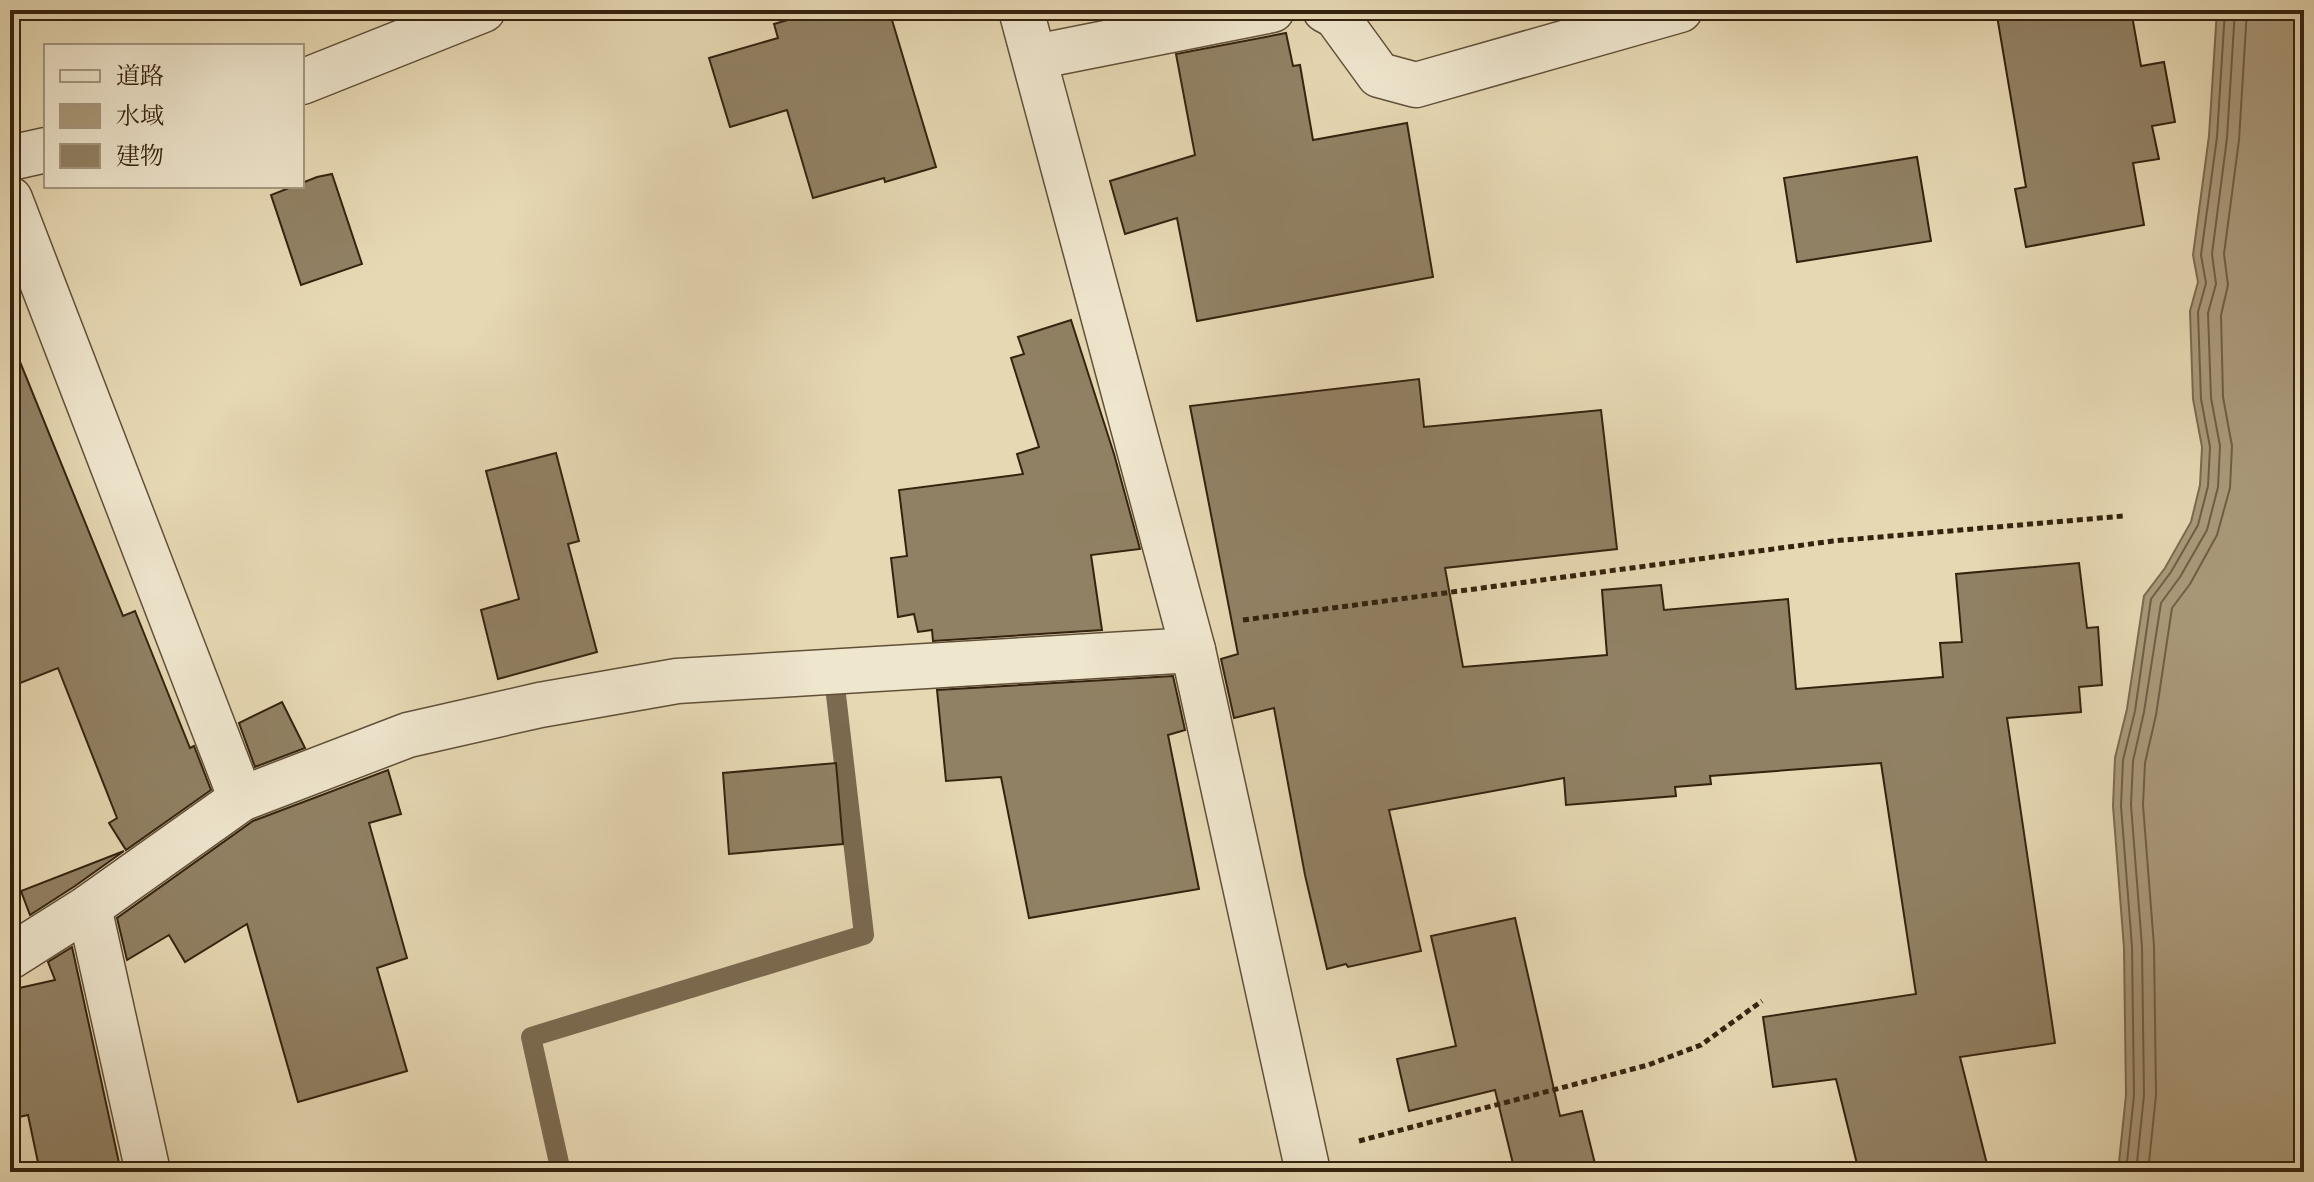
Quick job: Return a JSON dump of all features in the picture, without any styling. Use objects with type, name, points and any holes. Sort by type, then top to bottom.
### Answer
[{"type":"street","points":[[304,81],[483,10]]},
{"type":"street","points":[[1021,10],[1190,639],[1306,1164]]},
{"type":"street","points":[[1035,57],[1272,10]]},
{"type":"street","points":[[1325,10],[1336,16],[1379,75],[1416,85],[1680,10]]},
{"type":"street","points":[[10,158],[44,150]]},
{"type":"street","points":[[10,199],[241,799]]},
{"type":"street","points":[[10,957],[89,907],[241,799],[408,735],[540,705],[677,681],[1190,639]]},
{"type":"street","points":[[89,907],[148,1172]]},
{"type":"path","points":[[1190,639],[1833,541],[2124,516]]},
{"type":"path","points":[[1306,1164],[1648,1065],[1701,1045],[1762,1001]]},
{"type":"water","points":[[2217,10],[2304,10],[2304,1172],[2118,1172],[2126,1095],[2124,948],[2113,806],[2115,758],[2127,709],[2144,596],[2165,568],[2191,522],[2200,485],[2202,447],[2193,399],[2190,311],[2198,282],[2193,255],[2209,136]]},
{"type":"building","points":[[822,10],[889,10],[936,167],[813,198],[787,110],[730,127],[709,58],[778,38],[774,24]]},
{"type":"building","points":[[1996,10],[2131,10],[2141,66],[2164,62],[2175,122],[2152,126],[2159,159],[2133,163],[2144,225],[2026,247],[2015,189],[2026,187]]},
{"type":"building","points":[[1286,33],[1293,66],[1300,65],[1313,140],[1407,123],[1433,277],[1197,321],[1177,218],[1125,234],[1110,181],[1195,155],[1176,54]]},
{"type":"building","points":[[1917,157],[1931,241],[1797,262],[1784,178]]},
{"type":"building","points":[[332,174],[362,264],[301,285],[271,195],[289,188],[304,188],[304,182]]},
{"type":"building","points":[[1071,320],[1114,454],[1140,549],[1091,555],[1102,630],[933,641],[932,630],[918,632],[914,614],[898,617],[891,558],[907,556],[899,490],[1023,474],[1017,454],[1039,447],[1011,358],[1024,354],[1018,337]]},
{"type":"building","points":[[10,342],[123,616],[135,611],[190,748],[194,746],[211,790],[126,850],[109,823],[117,818],[58,668],[10,687]]},
{"type":"building","points":[[1419,379],[1424,427],[1601,410],[1617,549],[1445,568],[1463,667],[1607,655],[1602,590],[1661,585],[1664,610],[1788,599],[1796,689],[1943,677],[1940,643],[1962,642],[1956,574],[2079,563],[2087,628],[2098,627],[2102,685],[2079,687],[2081,712],[2007,718],[2055,1043],[1960,1057],[1989,1172],[1859,1172],[1836,1079],[1773,1087],[1763,1017],[1916,994],[1881,763],[1710,776],[1711,784],[1675,787],[1676,796],[1566,805],[1564,778],[1389,810],[1421,951],[1327,969],[1305,875],[1274,708],[1234,718],[1221,659],[1238,654],[1190,406]]},
{"type":"building","points":[[556,453],[579,541],[568,544],[597,652],[498,679],[481,610],[519,599],[486,471]]},
{"type":"building","points":[[1173,676],[1185,730],[1168,735],[1199,889],[1029,918],[1001,777],[946,781],[937,690]]},
{"type":"building","points":[[282,702],[305,748],[255,767],[239,723]]},
{"type":"building","points":[[836,763],[843,844],[729,854],[723,773]]},
{"type":"building","points":[[388,770],[401,814],[369,823],[407,958],[377,968],[407,1071],[298,1102],[247,924],[185,962],[169,935],[127,960],[117,918],[253,821]]},
{"type":"building","points":[[124,851],[75,886],[30,915],[21,891]]},
{"type":"building","points":[[1515,918],[1560,1116],[1582,1111],[1597,1172],[1515,1172],[1495,1090],[1409,1111],[1397,1059],[1456,1046],[1431,936]]},
{"type":"building","points":[[72,947],[121,1172],[40,1172],[28,1115],[10,1119],[10,990],[55,980],[48,962]]},
{"type":"waterway","points":[[561,1172],[531,1037],[864,935],[836,695]]}]
